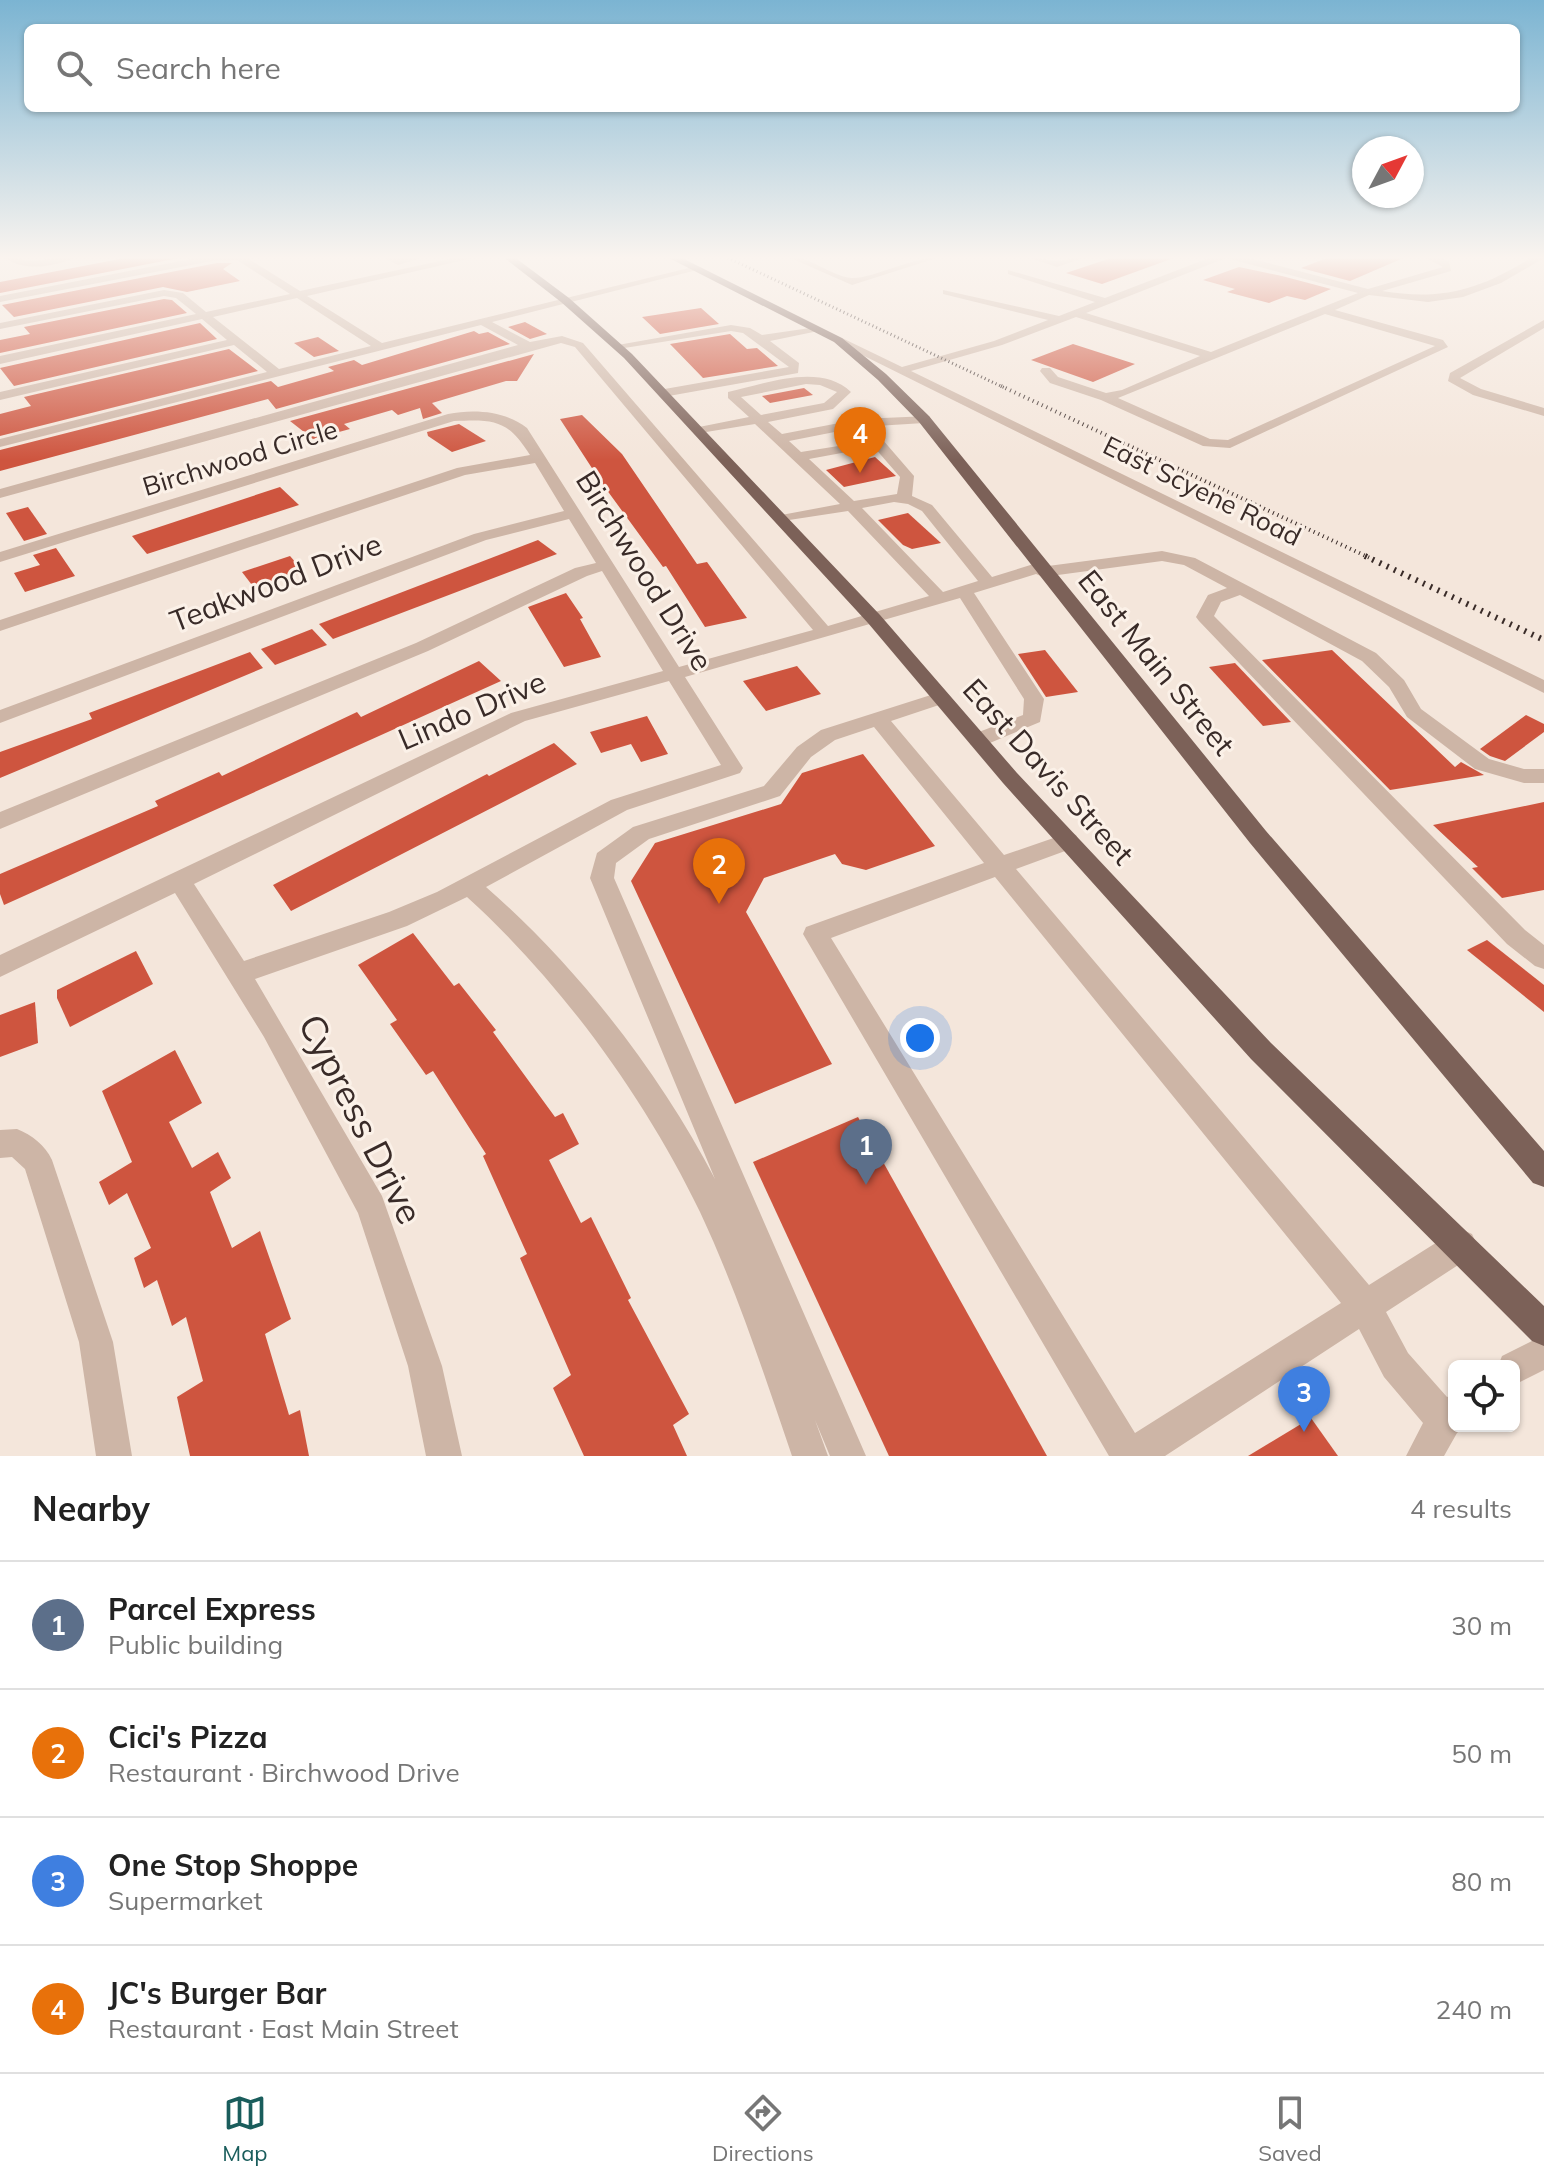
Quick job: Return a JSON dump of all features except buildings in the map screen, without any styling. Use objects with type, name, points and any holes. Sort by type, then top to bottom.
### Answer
[{"type":"main road","name":"East Davis Street","points":[[593,324],[663,393],[874,619],[1068,841],[1261,1051],[1544,1329]]},
{"type":"main road","name":"East Main Street","points":[[805,324],[838,340],[882,377],[924,419],[1258,837],[1544,1173]]},
{"type":"street","points":[[0,360],[167,324]]},
{"type":"street","points":[[214,324],[276,373]]},
{"type":"street","points":[[345,324],[380,347]]},
{"type":"street","points":[[0,443],[470,324]]},
{"type":"street","points":[[487,324],[528,346]]},
{"type":"street","points":[[882,377],[998,347],[998,343],[1046,324]]},
{"type":"street","points":[[1110,324],[1211,356]]},
{"type":"street","points":[[1105,397],[1125,393],[1290,324]]},
{"type":"street","points":[[1046,371],[1054,380],[1105,397],[1208,443],[1230,444],[1442,347],[1439,342],[1374,324]]},
{"type":"street","points":[[1542,324],[1454,376],[1454,381],[1477,392],[1544,412]]},
{"type":"street","points":[[618,346],[731,328],[746,330],[795,366],[794,370],[663,393]]},
{"type":"street","points":[[760,339],[817,330]]},
{"type":"street","points":[[0,494],[562,339],[579,345],[824,632]]},
{"type":"street","name":"East Scyene Road","points":[[838,340],[1544,687]]},
{"type":"street","points":[[0,396],[236,341]]},
{"type":"street","points":[[699,431],[758,420],[828,406],[845,392],[835,382],[819,380],[732,395],[758,420],[777,439],[851,506],[940,598]]},
{"type":"street","name":"Birchwood Circle","points":[[0,557],[453,417],[496,418]]},
{"type":"street","name":"Birchwood Drive","points":[[469,885],[619,805],[733,768],[540,458],[513,423],[496,418]]},
{"type":"street","points":[[777,439],[860,423],[924,419]]},
{"type":"street","points":[[860,423],[907,476],[904,500]]},
{"type":"street","points":[[797,457],[877,442]]},
{"type":"street","points":[[0,626],[462,471],[540,458]]},
{"type":"street","points":[[781,519],[894,498],[904,500],[927,508],[988,583]]},
{"type":"street","name":"Teakwood Drive","points":[[0,717],[480,537],[574,513]]},
{"type":"street","name":"Lindo Drive","points":[[0,967],[518,717],[874,619],[1042,569],[1162,556],[1189,561],[1369,657],[1397,684],[1414,713],[1482,764],[1524,776],[1544,776]]},
{"type":"street","points":[[0,821],[422,647],[581,572],[607,565]]},
{"type":"street","points":[[1240,589],[1214,599],[1205,617],[1516,937],[1544,959]]},
{"type":"street","points":[[964,591],[1034,699],[1033,718],[978,740]]},
{"type":"street","points":[[848,1456],[602,878],[605,859],[641,833],[772,791],[804,752],[828,735],[941,698]]},
{"type":"street","points":[[878,719],[998,868],[1365,1306],[1396,1365],[1448,1415]]},
{"type":"street","points":[[1068,841],[815,934],[1130,1456],[1461,1245]]},
{"type":"street","name":"Cypress Drive","points":[[180,881],[273,1029],[371,1207],[425,1366],[444,1456]]},
{"type":"street","points":[[238,974],[398,919],[469,885],[511,920],[571,988],[644,1088],[694,1169],[762,1321],[810,1456]]},
{"type":"street","points":[[0,1144],[17,1143],[37,1160],[96,1342],[114,1456]]},
{"type":"street","points":[[1520,1365],[1544,1352]]},
{"type":"street","points":[[1424,1456],[1448,1418]]},
{"type":"railway","points":[[869,324],[1005,388]]},
{"type":"railway","points":[[1001,386],[1370,558]]},
{"type":"railway","points":[[1365,556],[1544,640]]},
{"type":"place","name":"JC's Burger Bar","points":[[860,473]]},
{"type":"place","name":"Cici's Pizza","points":[[719,904]]},
{"type":"place","name":"Parcel Express","points":[[866,1185]]},
{"type":"place","name":"One Stop Shoppe","points":[[1304,1432]]}]
